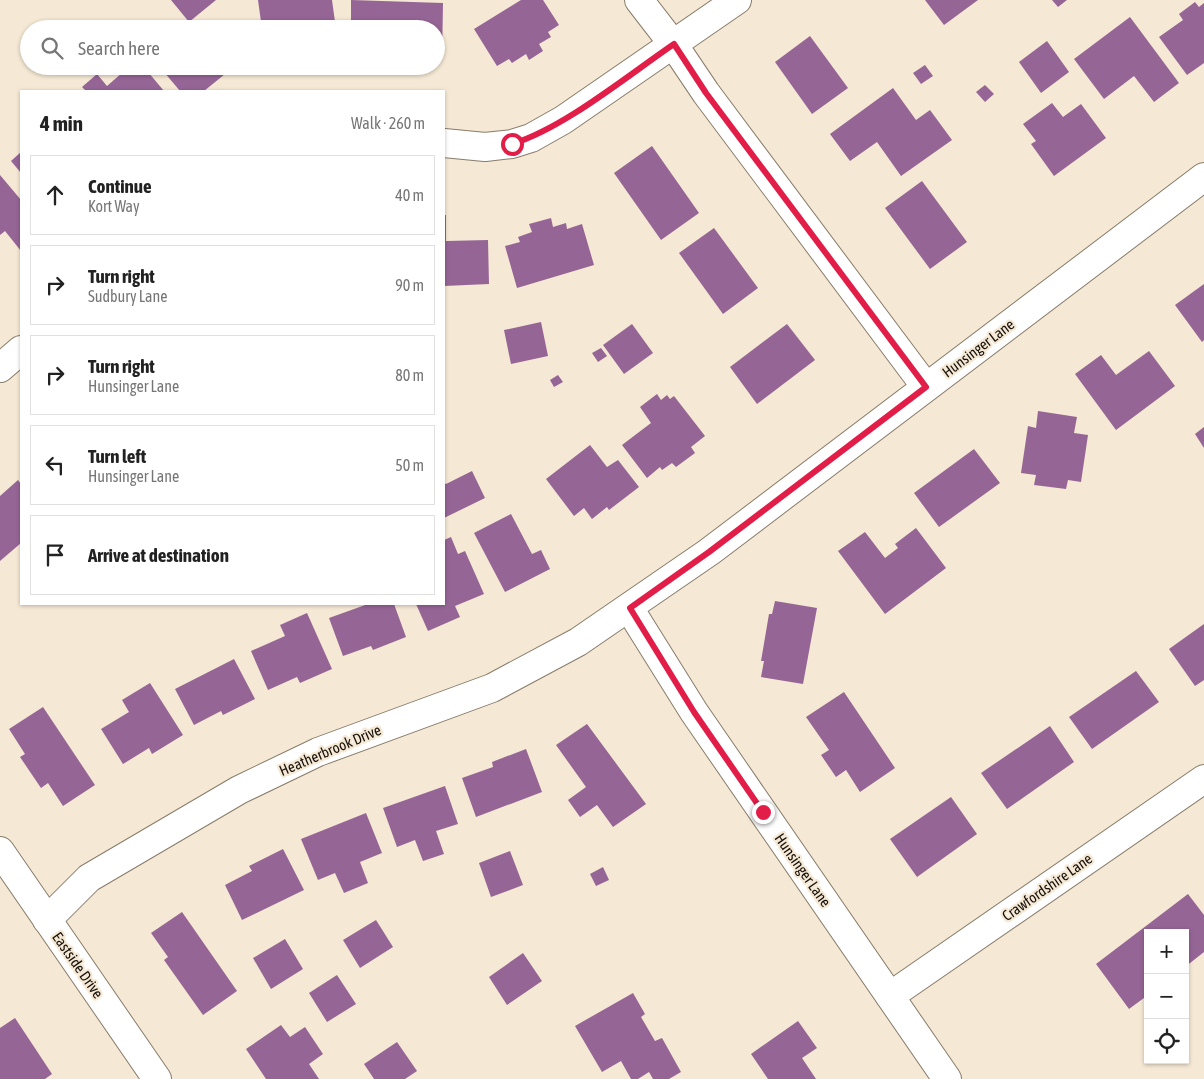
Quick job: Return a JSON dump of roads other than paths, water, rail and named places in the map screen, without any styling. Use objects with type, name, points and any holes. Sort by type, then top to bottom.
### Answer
[{"type":"street","points":[[640,0],[674,44],[706,93],[926,387]]},
{"type":"street","points":[[445,143],[485,147],[512,144],[531,138],[564,120],[737,0]]},
{"type":"street","name":"Hunsinger Lane","points":[[947,1079],[694,712],[630,608],[709,552],[1204,177]]},
{"type":"street","points":[[0,368],[20,351]]},
{"type":"street","name":"Heatherbrook Drive","points":[[47,920],[89,878],[239,790],[318,752],[492,688],[553,657],[630,608]]},
{"type":"street","name":"Crawfordshire Lane","points":[[890,996],[1204,779]]},
{"type":"street","name":"Eastside Drive","points":[[0,851],[157,1079]]}]
